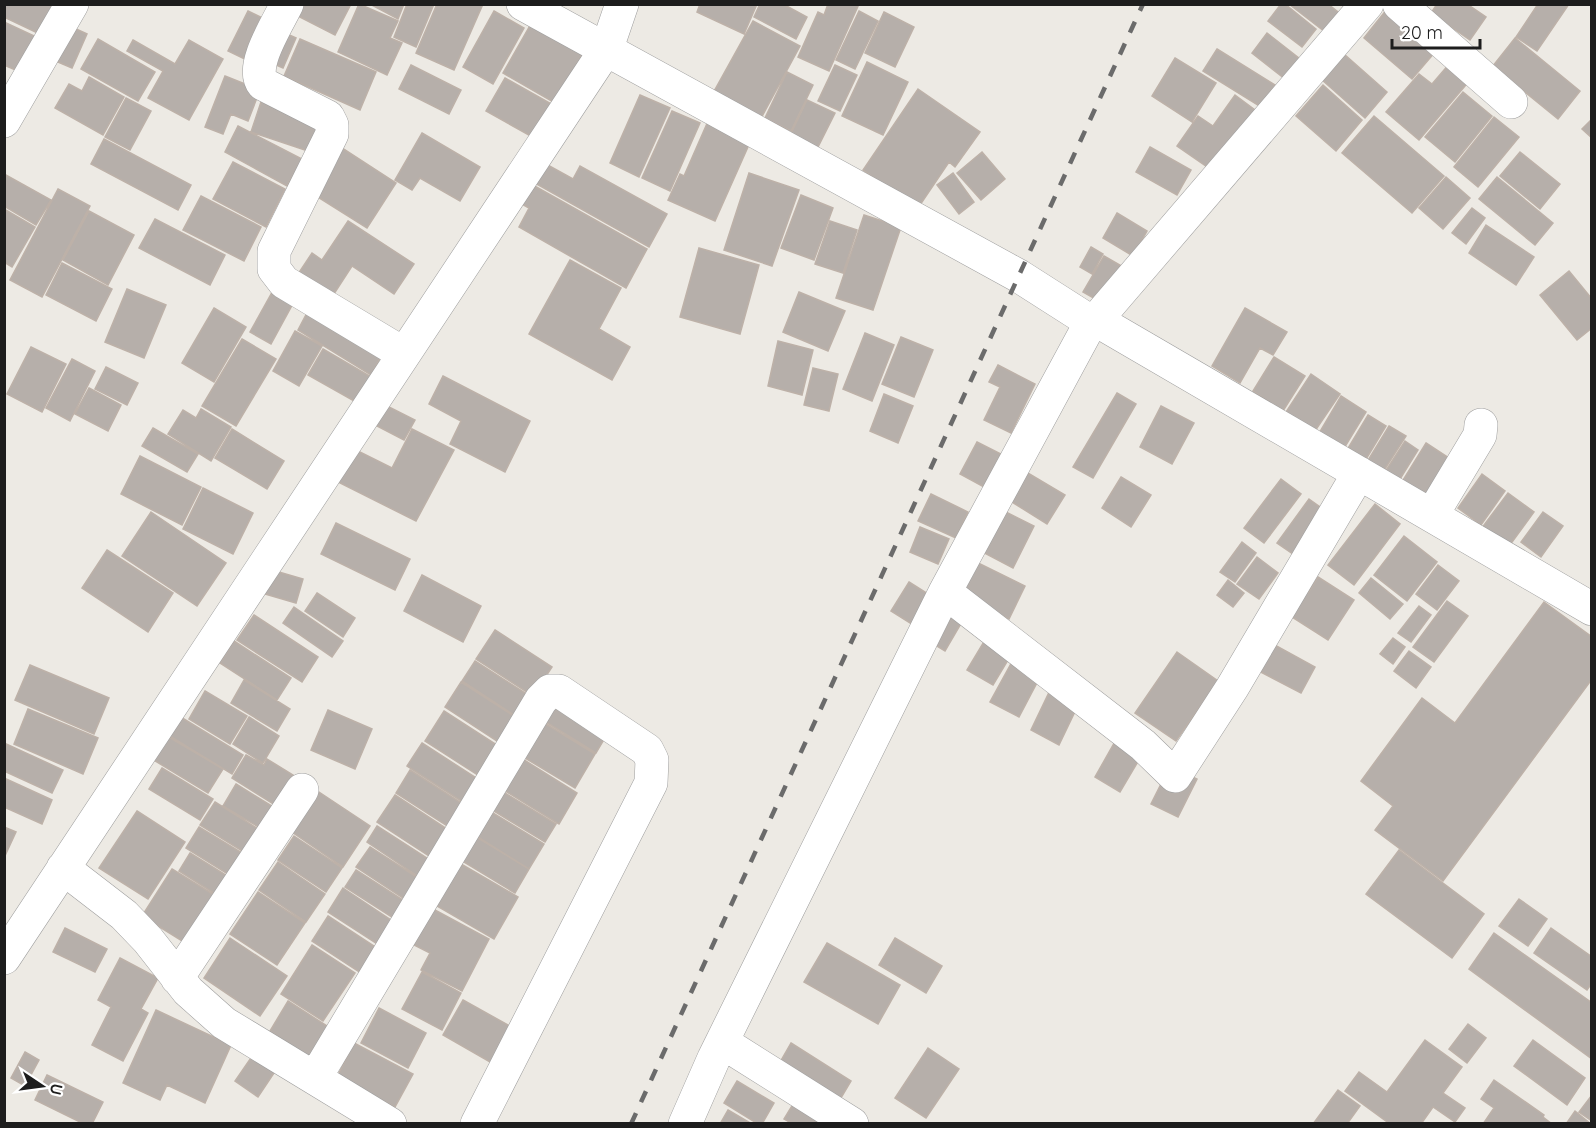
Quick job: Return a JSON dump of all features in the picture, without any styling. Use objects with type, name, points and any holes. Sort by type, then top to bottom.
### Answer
[{"type":"street","points":[[4,121],[72,4]]},
{"type":"street","points":[[287,4],[258,65],[259,79],[262,84],[328,117],[333,125],[332,134],[274,251],[274,269],[284,282],[404,354]]},
{"type":"street","points":[[524,4],[1019,276],[1592,609]]},
{"type":"street","points":[[4,958],[606,48],[622,4]]},
{"type":"street","points":[[685,1124],[722,1042],[945,592],[1093,321],[1367,4]]},
{"type":"street","points":[[1399,4],[1510,102]]},
{"type":"street","points":[[1431,515],[1480,435],[1481,425]]},
{"type":"street","points":[[945,592],[1143,744],[1174,776],[1232,688],[1359,473]]},
{"type":"street","points":[[315,1078],[541,700],[550,691],[559,691],[647,750],[652,760],[651,783],[477,1124]]},
{"type":"street","points":[[177,978],[302,790]]},
{"type":"street","points":[[63,868],[124,915],[148,940],[177,978],[203,1006],[224,1023],[390,1124]]},
{"type":"street","points":[[722,1042],[852,1124]]},
{"type":"building","points":[[4,4],[62,4],[46,37],[4,17]]},
{"type":"building","points":[[292,4],[351,4],[335,35],[288,11]]},
{"type":"building","points":[[359,4],[398,21],[390,38],[402,43],[387,75],[338,52]]},
{"type":"building","points":[[370,4],[404,4],[398,19]]},
{"type":"building","points":[[407,4],[434,4],[416,47],[394,37]]},
{"type":"building","points":[[437,4],[483,4],[454,70],[416,53]]},
{"type":"building","points":[[700,4],[757,4],[744,34],[697,12]]},
{"type":"building","points":[[760,4],[783,4],[807,17],[796,39],[754,17]]},
{"type":"building","points":[[828,4],[859,4],[829,71],[798,57],[818,12],[824,15]]},
{"type":"building","points":[[1281,4],[1285,4],[1316,29],[1302,47],[1268,21]]},
{"type":"building","points":[[1289,4],[1328,4],[1343,16],[1329,35]]},
{"type":"building","points":[[1391,4],[1441,45],[1412,79],[1364,38]]},
{"type":"building","points":[[1437,4],[1467,4],[1486,17],[1470,40],[1431,13]]},
{"type":"building","points":[[1538,4],[1569,4],[1537,51],[1516,37]]},
{"type":"building","points":[[248,11],[275,24],[255,64],[228,51]]},
{"type":"building","points":[[494,11],[524,28],[493,84],[463,67]]},
{"type":"building","points":[[859,11],[878,21],[855,69],[836,60]]},
{"type":"building","points":[[884,12],[914,27],[895,67],[865,53]]},
{"type":"building","points":[[753,21],[800,46],[760,120],[712,95]]},
{"type":"building","points":[[4,22],[43,40],[27,75],[4,65]]},
{"type":"building","points":[[532,22],[584,51],[555,103],[503,73]]},
{"type":"building","points":[[65,24],[87,34],[72,68],[51,59]]},
{"type":"building","points":[[278,30],[296,38],[283,68],[265,60]]},
{"type":"building","points":[[1267,33],[1300,59],[1285,79],[1252,53]]},
{"type":"building","points":[[1515,38],[1580,91],[1558,119],[1493,66]]},
{"type":"building","points":[[98,39],[155,72],[138,101],[81,69]]},
{"type":"building","points":[[300,39],[376,72],[360,110],[284,76]]},
{"type":"building","points":[[133,40],[175,64],[189,40],[223,59],[189,120],[148,98],[163,71],[127,51]]},
{"type":"building","points":[[1217,49],[1275,85],[1261,107],[1203,71]]},
{"type":"building","points":[[1344,54],[1387,92],[1365,118],[1321,79]]},
{"type":"building","points":[[1456,56],[1476,73],[1419,140],[1386,112],[1419,74],[1432,84]]},
{"type":"building","points":[[1175,58],[1216,83],[1192,122],[1152,96]]},
{"type":"building","points":[[867,62],[908,82],[883,135],[842,116]]},
{"type":"building","points":[[411,65],[461,90],[449,114],[399,89]]},
{"type":"building","points":[[835,65],[857,75],[840,111],[818,101]]},
{"type":"building","points":[[787,72],[813,85],[791,131],[765,118]]},
{"type":"building","points":[[225,76],[260,90],[248,121],[231,114],[223,134],[205,127]]},
{"type":"building","points":[[89,77],[124,97],[103,135],[55,108],[69,84],[82,91]]},
{"type":"building","points":[[505,78],[555,106],[536,139],[486,111]]},
{"type":"building","points":[[1323,85],[1362,120],[1336,151],[1296,116]]},
{"type":"building","points":[[918,89],[980,132],[955,167],[949,162],[918,208],[863,170]]},
{"type":"building","points":[[1463,92],[1492,116],[1455,162],[1425,137]]},
{"type":"building","points":[[640,95],[670,108],[639,177],[610,163]]},
{"type":"building","points":[[1235,95],[1255,110],[1213,171],[1177,146],[1198,116],[1213,126]]},
{"type":"building","points":[[126,98],[151,111],[130,150],[105,137]]},
{"type":"building","points":[[807,100],[835,113],[815,153],[788,140]]},
{"type":"building","points":[[261,102],[321,123],[311,152],[251,132]]},
{"type":"building","points":[[672,111],[700,123],[670,191],[642,178]]},
{"type":"building","points":[[1374,116],[1444,176],[1412,213],[1342,153]]},
{"type":"building","points":[[1494,117],[1519,137],[1478,187],[1454,167]]},
{"type":"building","points":[[709,119],[752,138],[715,221],[668,200],[680,174],[684,176]]},
{"type":"building","points":[[1592,119],[1592,138],[1582,129]]},
{"type":"building","points":[[238,126],[302,159],[287,186],[225,152]]},
{"type":"building","points":[[422,133],[480,167],[460,201],[420,178],[412,190],[395,180]]},
{"type":"building","points":[[104,139],[191,185],[178,210],[91,164]]},
{"type":"building","points":[[1150,147],[1191,170],[1177,195],[1136,172]]},
{"type":"building","points":[[342,148],[396,183],[367,228],[313,194]]},
{"type":"building","points":[[982,152],[1005,179],[981,200],[957,173]]},
{"type":"building","points":[[1520,152],[1560,184],[1540,209],[1500,176]]},
{"type":"building","points":[[233,162],[285,189],[266,227],[213,199]]},
{"type":"building","points":[[544,163],[573,179],[580,166],[667,214],[649,247],[533,182]]},
{"type":"building","points":[[749,173],[799,190],[772,266],[724,250]]},
{"type":"building","points":[[953,173],[974,202],[959,214],[937,185]]},
{"type":"building","points":[[4,174],[51,200],[36,225],[4,206]]},
{"type":"building","points":[[1446,177],[1470,198],[1443,229],[1419,208]]},
{"type":"building","points":[[1497,177],[1553,223],[1535,245],[1479,199]]},
{"type":"building","points":[[531,184],[647,249],[626,288],[519,227],[529,208],[520,203]]},
{"type":"building","points":[[58,189],[90,206],[42,297],[10,280]]},
{"type":"building","points":[[801,195],[833,208],[814,260],[781,248]]},
{"type":"building","points":[[201,196],[261,227],[244,261],[183,230]]},
{"type":"building","points":[[1472,208],[1485,218],[1466,244],[1452,233]]},
{"type":"building","points":[[4,209],[35,227],[12,267],[4,262]]},
{"type":"building","points":[[89,211],[134,235],[108,285],[63,260]]},
{"type":"building","points":[[1117,213],[1147,231],[1133,256],[1103,238]]},
{"type":"building","points":[[864,215],[901,227],[873,310],[836,298]]},
{"type":"building","points":[[155,219],[225,255],[210,285],[139,248]]},
{"type":"building","points":[[348,221],[414,264],[394,294],[352,266],[332,297],[298,274],[312,253],[322,260]]},
{"type":"building","points":[[830,221],[857,230],[843,273],[815,264]]},
{"type":"building","points":[[1486,225],[1534,257],[1516,285],[1469,253]]},
{"type":"building","points":[[1091,247],[1103,254],[1092,274],[1080,267]]},
{"type":"building","points":[[699,248],[759,265],[740,334],[680,317]]},
{"type":"building","points":[[1104,256],[1125,268],[1104,304],[1083,292]]},
{"type":"building","points":[[570,260],[621,288],[599,329],[630,347],[612,380],[529,334]]},
{"type":"building","points":[[62,263],[112,289],[96,321],[46,295]]},
{"type":"building","points":[[1569,271],[1592,299],[1592,328],[1577,340],[1540,295]]},
{"type":"building","points":[[275,287],[296,298],[271,344],[250,332]]},
{"type":"building","points":[[127,289],[166,305],[144,358],[105,342]]},
{"type":"building","points":[[799,292],[845,311],[828,351],[783,332]]},
{"type":"building","points":[[214,308],[246,327],[214,382],[182,363]]},
{"type":"building","points":[[1245,308],[1287,332],[1273,355],[1260,348],[1240,383],[1212,366]]},
{"type":"building","points":[[309,309],[384,351],[371,375],[298,330]]},
{"type":"building","points":[[295,331],[322,346],[299,386],[273,371]]},
{"type":"building","points":[[865,333],[894,345],[872,401],[843,389]]},
{"type":"building","points":[[901,337],[933,350],[914,397],[882,384]]},
{"type":"building","points":[[242,339],[276,359],[236,426],[202,406]]},
{"type":"building","points":[[778,341],[813,350],[802,395],[768,386]]},
{"type":"building","points":[[31,347],[66,364],[42,412],[7,394]]},
{"type":"building","points":[[323,349],[378,381],[363,406],[308,375]]},
{"type":"building","points":[[1274,357],[1305,376],[1283,411],[1253,391]]},
{"type":"building","points":[[72,359],[95,371],[70,421],[46,408]]},
{"type":"building","points":[[998,365],[1035,384],[1011,433],[984,420],[1000,387],[989,382]]},
{"type":"building","points":[[106,367],[138,383],[127,405],[95,389]]},
{"type":"building","points":[[813,368],[838,374],[829,411],[804,405]]},
{"type":"building","points":[[1311,374],[1340,394],[1315,431],[1286,412]]},
{"type":"building","points":[[443,376],[530,421],[505,472],[450,444],[461,421],[429,404]]},
{"type":"building","points":[[89,388],[121,405],[108,431],[75,414]]},
{"type":"building","points":[[1117,393],[1136,404],[1093,478],[1073,467]]},
{"type":"building","points":[[884,394],[913,406],[898,443],[870,431]]},
{"type":"building","points":[[1341,396],[1366,412],[1343,450],[1318,435]]},
{"type":"building","points":[[385,405],[415,420],[404,440],[375,425]]},
{"type":"building","points":[[1161,406],[1194,423],[1172,464],[1140,447]]},
{"type":"building","points":[[201,409],[231,427],[211,461],[168,434],[183,410],[196,418]]},
{"type":"building","points":[[1368,415],[1386,426],[1365,461],[1347,450]]},
{"type":"building","points":[[1389,426],[1406,436],[1383,472],[1367,462]]},
{"type":"building","points":[[153,428],[198,454],[187,472],[142,446]]},
{"type":"building","points":[[232,429],[284,461],[267,489],[215,458]]},
{"type":"building","points":[[412,429],[454,450],[416,521],[334,480],[350,447],[392,468]]},
{"type":"building","points":[[1405,441],[1418,450],[1397,484],[1383,475]]},
{"type":"building","points":[[977,442],[1001,454],[984,487],[960,474]]},
{"type":"building","points":[[1426,443],[1449,458],[1423,500],[1400,485]]},
{"type":"building","points":[[140,456],[201,487],[182,525],[121,494]]},
{"type":"building","points":[[1021,469],[1065,495],[1047,524],[1004,497]]},
{"type":"building","points":[[1482,474],[1505,491],[1481,525],[1458,508]]},
{"type":"building","points":[[1121,477],[1151,495],[1131,527],[1102,508]]},
{"type":"building","points":[[1281,479],[1301,494],[1264,543],[1244,528]]},
{"type":"building","points":[[203,488],[253,513],[233,554],[183,529]]},
{"type":"building","points":[[1508,493],[1534,512],[1507,549],[1481,529]]},
{"type":"building","points":[[931,494],[968,512],[956,538],[918,521]]},
{"type":"building","points":[[1309,499],[1337,519],[1306,563],[1277,543]]},
{"type":"building","points":[[1375,504],[1400,524],[1354,585],[1328,565]]},
{"type":"building","points":[[994,506],[1034,526],[1013,568],[973,547]]},
{"type":"building","points":[[151,512],[226,563],[197,606],[122,556]]},
{"type":"building","points":[[1543,512],[1563,526],[1541,557],[1521,542]]},
{"type":"building","points":[[336,523],[410,559],[395,590],[321,554]]},
{"type":"building","points":[[920,527],[949,539],[938,564],[910,552]]},
{"type":"building","points":[[1404,536],[1437,562],[1407,601],[1374,575]]},
{"type":"building","points":[[1242,542],[1256,553],[1235,582],[1220,572]]},
{"type":"building","points":[[107,550],[173,593],[148,632],[82,588]]},
{"type":"building","points":[[1257,557],[1278,573],[1259,599],[1237,584]]},
{"type":"building","points":[[970,559],[1025,586],[1009,619],[953,592]]},
{"type":"building","points":[[1438,565],[1459,581],[1437,610],[1416,594]]},
{"type":"building","points":[[272,570],[303,579],[296,603],[265,594]]},
{"type":"building","points":[[422,575],[481,606],[463,642],[404,611]]},
{"type":"building","points":[[1318,577],[1354,600],[1328,640],[1281,610],[1296,586],[1308,593]]},
{"type":"building","points":[[1371,578],[1403,604],[1390,619],[1359,593]]},
{"type":"building","points":[[1228,580],[1244,593],[1233,607],[1217,595]]},
{"type":"building","points":[[909,582],[936,599],[918,628],[891,611]]},
{"type":"building","points":[[317,593],[355,618],[343,637],[305,611]]},
{"type":"building","points":[[1447,601],[1468,616],[1434,662],[1413,647]]},
{"type":"building","points":[[1544,602],[1592,637],[1592,679],[1443,881],[1375,830],[1393,806],[1361,781],[1422,698],[1455,723]]},
{"type":"building","points":[[949,605],[966,615],[945,651],[927,640]]},
{"type":"building","points":[[1419,606],[1431,615],[1411,642],[1398,633]]},
{"type":"building","points":[[294,607],[343,641],[332,657],[283,623]]},
{"type":"building","points":[[254,615],[318,657],[302,682],[237,640]]},
{"type":"building","points":[[495,630],[552,667],[533,696],[476,659]]},
{"type":"building","points":[[1393,638],[1405,647],[1393,664],[1380,654]]},
{"type":"building","points":[[1264,639],[1315,667],[1301,693],[1249,666]]},
{"type":"building","points":[[985,640],[1011,655],[993,685],[967,670]]},
{"type":"building","points":[[234,641],[291,678],[277,700],[220,663]]},
{"type":"building","points":[[1409,651],[1431,667],[1416,688],[1394,671]]},
{"type":"building","points":[[1177,652],[1218,681],[1176,741],[1135,713]]},
{"type":"building","points":[[1013,660],[1041,675],[1019,717],[990,702]]},
{"type":"building","points":[[475,661],[533,698],[520,719],[462,681]]},
{"type":"building","points":[[30,665],[109,698],[94,734],[15,700]]},
{"type":"building","points":[[244,680],[290,709],[277,731],[231,703]]},
{"type":"building","points":[[461,682],[520,720],[503,745],[445,707]]},
{"type":"building","points":[[1053,684],[1081,699],[1059,745],[1031,730]]},
{"type":"building","points":[[205,691],[247,716],[230,744],[189,719]]},
{"type":"building","points":[[554,698],[609,731],[596,753],[541,719]]},
{"type":"building","points":[[28,709],[98,738],[83,774],[14,744]]},
{"type":"building","points":[[328,710],[372,729],[355,769],[311,750]]},
{"type":"building","points":[[444,711],[503,749],[484,779],[425,741]]},
{"type":"building","points":[[179,716],[243,755],[232,774],[168,735]]},
{"type":"building","points":[[249,717],[279,736],[263,763],[233,744]]},
{"type":"building","points":[[541,721],[595,754],[575,788],[520,755]]},
{"type":"building","points":[[167,736],[223,769],[208,793],[152,759]]},
{"type":"building","points":[[1117,738],[1143,753],[1120,792],[1095,777]]},
{"type":"building","points":[[4,743],[63,770],[52,793],[4,771]]},
{"type":"building","points":[[422,743],[484,783],[469,806],[407,766]]},
{"type":"building","points":[[246,755],[264,765],[267,759],[301,780],[283,810],[232,778]]},
{"type":"building","points":[[521,758],[577,793],[559,824],[502,789]]},
{"type":"building","points":[[1170,766],[1197,779],[1178,817],[1151,804]]},
{"type":"building","points":[[162,768],[213,799],[200,820],[149,789]]},
{"type":"building","points":[[410,770],[466,806],[452,829],[396,793]]},
{"type":"building","points":[[4,778],[52,800],[42,824],[4,807]]},
{"type":"building","points":[[236,784],[280,811],[267,832],[223,806]]},
{"type":"building","points":[[500,790],[556,824],[545,842],[489,808]]},
{"type":"building","points":[[319,792],[370,826],[343,867],[292,832]]},
{"type":"building","points":[[395,795],[447,829],[429,856],[377,822]]},
{"type":"building","points":[[215,802],[266,834],[252,857],[200,825]]},
{"type":"building","points":[[488,810],[544,844],[529,869],[473,834]]},
{"type":"building","points":[[137,811],[185,842],[148,899],[99,868]]},
{"type":"building","points":[[377,826],[433,862],[422,879],[367,842]]},
{"type":"building","points":[[4,827],[16,832],[4,858]]},
{"type":"building","points":[[199,827],[252,859],[239,881],[186,848]]},
{"type":"building","points":[[473,835],[529,869],[515,893],[459,859]]},
{"type":"building","points":[[294,836],[342,868],[326,892],[278,860]]},
{"type":"building","points":[[370,847],[423,881],[409,902],[356,867]]},
{"type":"building","points":[[1399,850],[1484,914],[1452,958],[1366,894]]},
{"type":"building","points":[[190,853],[237,882],[225,900],[179,871]]},
{"type":"building","points":[[278,862],[325,894],[306,922],[259,890]]},
{"type":"building","points":[[461,864],[518,897],[494,939],[437,906]]},
{"type":"building","points":[[172,869],[224,901],[195,949],[142,916]]},
{"type":"building","points":[[356,870],[409,904],[398,921],[345,887]]},
{"type":"building","points":[[343,888],[397,924],[382,947],[328,912]]},
{"type":"building","points":[[258,892],[305,923],[277,965],[230,934]]},
{"type":"building","points":[[1519,899],[1547,919],[1528,946],[1499,926]]},
{"type":"building","points":[[433,909],[489,939],[462,991],[421,970],[430,953],[414,945]]},
{"type":"building","points":[[328,916],[383,952],[367,977],[312,941]]},
{"type":"building","points":[[65,928],[107,949],[95,972],[53,952]]},
{"type":"building","points":[[1551,928],[1592,957],[1592,983],[1587,990],[1534,953]]},
{"type":"building","points":[[1494,933],[1592,1003],[1592,1059],[1469,969]]},
{"type":"building","points":[[230,938],[287,976],[260,1016],[204,978]]},
{"type":"building","points":[[895,938],[942,966],[926,993],[879,965]]},
{"type":"building","points":[[827,943],[900,985],[878,1024],[804,982]]},
{"type":"building","points":[[312,945],[355,973],[323,1021],[281,994]]},
{"type":"building","points":[[120,958],[158,978],[141,1009],[148,1013],[123,1061],[92,1045],[111,1007],[98,1000]]},
{"type":"building","points":[[422,972],[461,993],[442,1030],[402,1009]]},
{"type":"building","points":[[463,1000],[517,1030],[497,1066],[443,1035]]},
{"type":"building","points":[[288,1001],[338,1033],[318,1063],[270,1031]]},
{"type":"building","points":[[379,1008],[426,1033],[408,1068],[361,1043]]},
{"type":"building","points":[[156,1010],[231,1045],[205,1103],[167,1085],[160,1100],[123,1083]]},
{"type":"building","points":[[1468,1024],[1486,1038],[1467,1063],[1449,1049]]},
{"type":"building","points":[[1425,1040],[1462,1067],[1443,1093],[1465,1108],[1455,1122],[1433,1107],[1421,1124],[1390,1124],[1345,1091],[1359,1072],[1387,1092]]},
{"type":"building","points":[[1533,1040],[1585,1078],[1567,1105],[1514,1066]]},
{"type":"building","points":[[354,1043],[413,1074],[395,1107],[337,1077]]},
{"type":"building","points":[[791,1043],[851,1081],[835,1108],[775,1071]]},
{"type":"building","points":[[928,1048],[959,1069],[926,1118],[895,1098]]},
{"type":"building","points":[[25,1052],[39,1060],[25,1086],[11,1078]]},
{"type":"building","points":[[255,1052],[278,1067],[258,1097],[235,1081]]},
{"type":"building","points":[[47,1075],[103,1102],[92,1124],[84,1124],[35,1100]]},
{"type":"building","points":[[1494,1080],[1544,1115],[1543,1117],[1552,1124],[1483,1124],[1494,1108],[1481,1099]]},
{"type":"building","points":[[737,1081],[774,1103],[762,1124],[758,1124],[724,1103]]},
{"type":"building","points":[[1338,1090],[1360,1106],[1347,1124],[1313,1124]]},
{"type":"building","points":[[1592,1095],[1592,1121],[1579,1112]]},
{"type":"building","points":[[798,1096],[844,1124],[793,1124],[784,1119]]},
{"type":"building","points":[[728,1110],[752,1124],[720,1124]]},
{"type":"building","points":[[1575,1111],[1591,1124],[1566,1124]]},
{"type":"railway","points":[[631,1124],[1143,4]]}]
